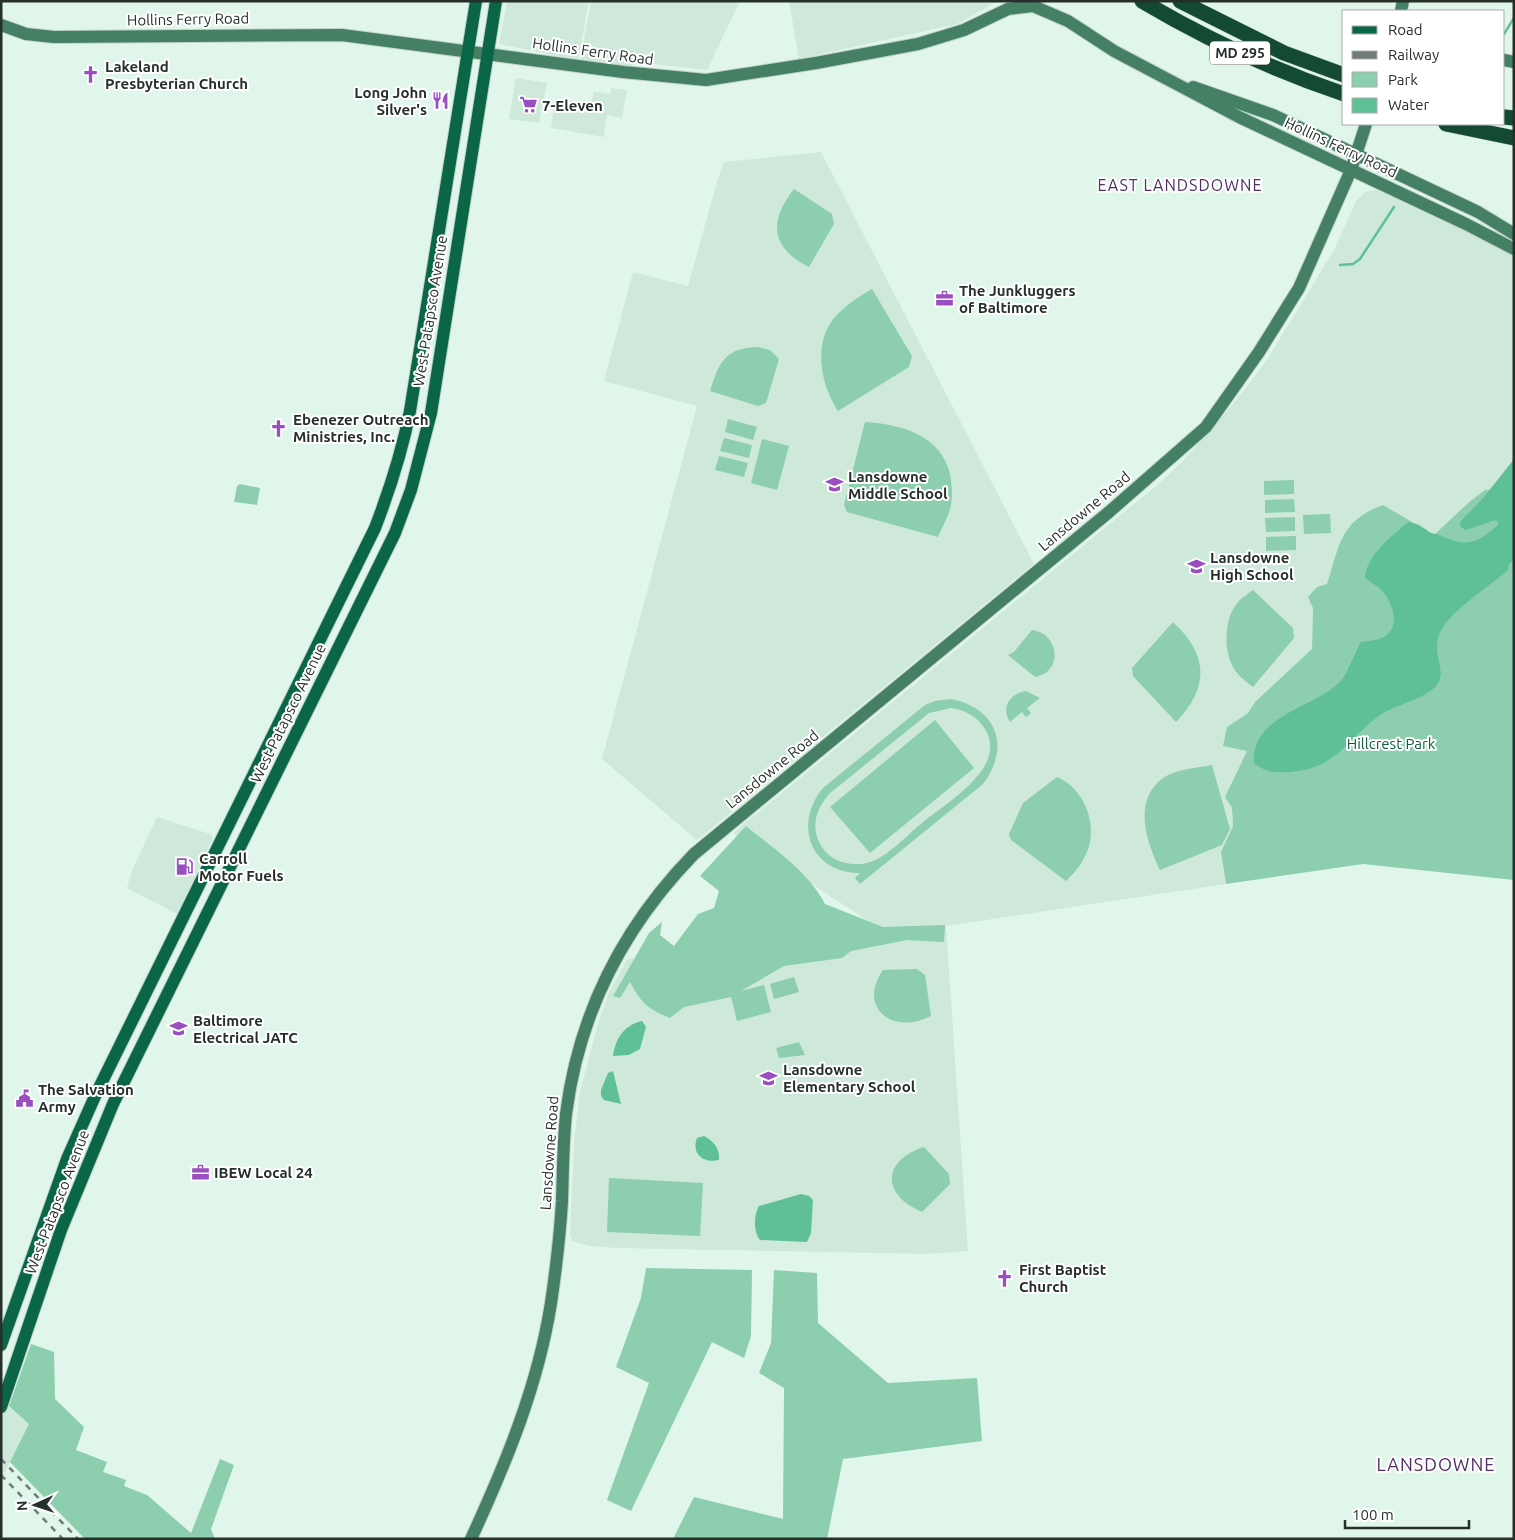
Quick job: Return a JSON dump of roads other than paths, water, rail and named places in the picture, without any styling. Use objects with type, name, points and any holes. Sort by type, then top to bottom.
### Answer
[{"type":"highway","name":"MD 295","points":[[1142,1],[1236,52],[1278,70],[1342,93]]},
{"type":"highway","name":"MD 295","points":[[1180,1],[1284,52],[1342,74]]},
{"type":"highway","points":[[1451,125],[1514,138]]},
{"type":"main road","name":"West Patapsco Avenue","points":[[1,1345],[62,1174],[96,1094],[354,572],[391,488],[403,448],[410,411],[476,1]]},
{"type":"main road","name":"West Patapsco Avenue","points":[[1,1407],[61,1230],[113,1104],[395,533],[411,490],[430,413],[496,1]]},
{"type":"street","name":"Hollins Ferry Road","points":[[1,25],[39,37],[342,35],[468,50],[623,72],[706,80],[816,63],[918,44],[964,30],[1008,9],[1025,6],[1050,12],[1068,21],[1114,51],[1239,117],[1514,249]]},
{"type":"street","name":"Hollins Ferry Road","points":[[1156,74],[1273,115],[1478,212],[1514,234]]},
{"type":"street","name":"Lansdowne Road","points":[[471,1539],[514,1439],[538,1364],[551,1304],[557,1258],[566,1115],[576,1064],[600,991],[630,932],[662,889],[694,854],[1109,512],[1206,427],[1259,352],[1299,288],[1351,170],[1366,125]]},
{"type":"water","points":[[1514,459],[1514,559],[1509,564],[1508,570],[1468,601],[1442,629],[1437,645],[1441,675],[1437,685],[1420,697],[1383,713],[1342,750],[1320,765],[1306,770],[1279,772],[1266,770],[1254,763],[1256,747],[1262,734],[1273,723],[1331,690],[1342,680],[1361,642],[1382,638],[1393,627],[1393,613],[1388,599],[1378,587],[1365,577],[1370,561],[1381,546],[1408,522],[1457,542],[1464,543],[1478,540],[1499,524],[1496,520],[1465,530],[1460,526],[1461,521],[1484,497]]},
{"type":"water","points":[[642,1021],[646,1027],[640,1049],[629,1055],[613,1056],[618,1039],[625,1029]]},
{"type":"water","points":[[613,1071],[621,1104],[604,1100],[601,1096],[601,1090],[608,1073]]},
{"type":"water","points":[[704,1136],[716,1146],[719,1160],[703,1159],[697,1153],[697,1138]]},
{"type":"water","points":[[801,1194],[809,1196],[813,1200],[811,1233],[807,1242],[760,1240],[756,1232],[755,1223],[759,1206]]},
{"type":"waterway","points":[[1505,32],[1514,18]]},
{"type":"waterway","points":[[1340,265],[1353,264],[1360,259],[1394,207]]},
{"type":"railway","points":[[1,1459],[78,1539]]},
{"type":"railway","points":[[1,1475],[63,1539]]},
{"type":"place","name":"Lakeland Presbyterian Church","points":[[91,75]]},
{"type":"place","name":"Long John Silver's","points":[[441,101]]},
{"type":"place","name":"7-Eleven","points":[[528,105]]},
{"type":"place","name":"The Junkluggers of Baltimore","points":[[945,299]]},
{"type":"place","name":"Ebenezer Outreach Ministries, Inc.","points":[[279,428]]},
{"type":"place","name":"Lansdowne Middle School","points":[[834,485]]},
{"type":"place","name":"Lansdowne High School","points":[[1196,566]]},
{"type":"place","name":"Carroll Motor Fuels","points":[[185,867]]},
{"type":"place","name":"Baltimore Electrical JATC","points":[[179,1029]]},
{"type":"place","name":"Lansdowne Elementary School","points":[[769,1078]]},
{"type":"place","name":"The Salvation Army","points":[[24,1098]]},
{"type":"place","name":"IBEW Local 24","points":[[200,1172]]},
{"type":"place","name":"First Baptist Church","points":[[1005,1278]]},
{"type":"district","name":"EAST LANDSDOWNE","points":[[1180,185]]},
{"type":"district","name":"LANSDOWNE","points":[[1436,1464]]},
{"type":"park label","name":"Hillcrest Park","points":[[1391,743]]}]
